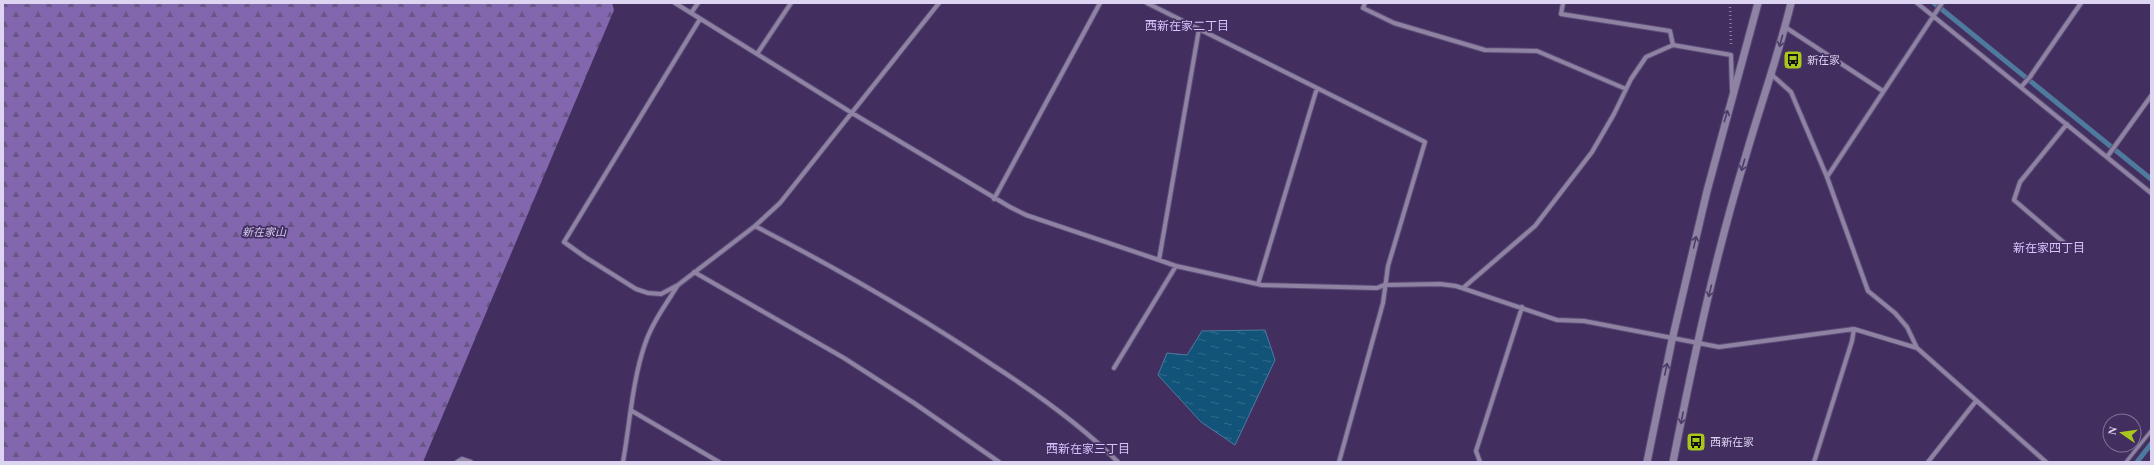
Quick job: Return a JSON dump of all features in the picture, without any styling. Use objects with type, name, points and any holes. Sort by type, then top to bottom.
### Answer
[{"type":"street","points":[[675,3],[994,199],[1026,215],[1176,266],[1258,284],[1377,288],[1384,285],[1440,284],[1463,288],[1557,320],[1584,321],[1672,340],[1719,347],[1854,329],[1917,348]]},
{"type":"street","points":[[691,13],[698,3]]},
{"type":"street","points":[[757,54],[791,3]]},
{"type":"street","points":[[700,19],[564,242],[636,289],[648,293],[661,294],[678,285],[755,226],[780,203],[939,3]]},
{"type":"street","points":[[994,199],[1100,3]]},
{"type":"street","points":[[1147,3],[1426,142],[1388,266],[1384,285],[1383,303],[1339,462]]},
{"type":"street","points":[[1365,3],[1363,8],[1394,23],[1485,50],[1537,51],[1626,89]]},
{"type":"street","points":[[1563,3],[1560,14],[1670,32],[1673,45]]},
{"type":"street","points":[[1647,462],[1672,340],[1707,191],[1732,94],[1758,3]]},
{"type":"street","points":[[1673,462],[1696,344],[1744,162],[1772,75],[1791,3]]},
{"type":"street","points":[[1917,3],[1934,15],[2151,193]]},
{"type":"street","points":[[1829,174],[1942,3]]},
{"type":"street","points":[[2021,87],[2030,77],[2081,3]]},
{"type":"street","points":[[1785,27],[1883,92]]},
{"type":"street","points":[[1159,260],[1199,29]]},
{"type":"street","points":[[1463,288],[1535,226],[1592,152],[1630,79],[1646,58],[1673,45],[1731,56],[1732,94]]},
{"type":"street","points":[[1772,75],[1791,92],[1829,174],[1867,288],[1907,326],[1917,348],[2046,462]]},
{"type":"street","points":[[1258,284],[1317,88]]},
{"type":"street","points":[[2107,157],[2151,96]]},
{"type":"street","points":[[2067,124],[2020,182],[2014,200],[2068,246]]},
{"type":"street","points":[[755,226],[886,298],[970,350],[1035,393],[1096,440],[1118,462]]},
{"type":"street","points":[[1114,368],[1176,266]]},
{"type":"street","points":[[694,272],[844,358],[914,402],[999,462]]},
{"type":"street","points":[[623,462],[632,411],[636,376],[646,343],[659,315],[678,285]]},
{"type":"street","points":[[1480,462],[1476,451],[1521,309]]},
{"type":"street","points":[[1814,462],[1852,341],[1854,329]]},
{"type":"street","points":[[1928,462],[1976,401]]},
{"type":"street","points":[[632,411],[719,462]]},
{"type":"street","points":[[457,462],[462,459],[470,462]]},
{"type":"lane","points":[[2126,462],[2151,431]]},
{"type":"path","points":[[1730,3],[1731,56]]},
{"type":"green space","name":"新在家山","points":[[3,3],[612,3],[614,10],[423,462],[3,462]]},
{"type":"water","points":[[1265,330],[1275,360],[1235,445],[1201,422],[1158,375],[1167,353],[1187,355],[1202,331]]},
{"type":"waterway","points":[[1934,3],[2151,179]]},
{"type":"waterway","points":[[2137,462],[2151,444]]},
{"type":"place","name":"新在家","points":[[1793,60]]},
{"type":"place","name":"西新在家","points":[[1696,442]]},
{"type":"district","name":"西新在家二丁目","points":[[1187,26]]},
{"type":"district","name":"新在家四丁目","points":[[2049,248]]},
{"type":"district","name":"西新在家三丁目","points":[[1088,449]]}]
